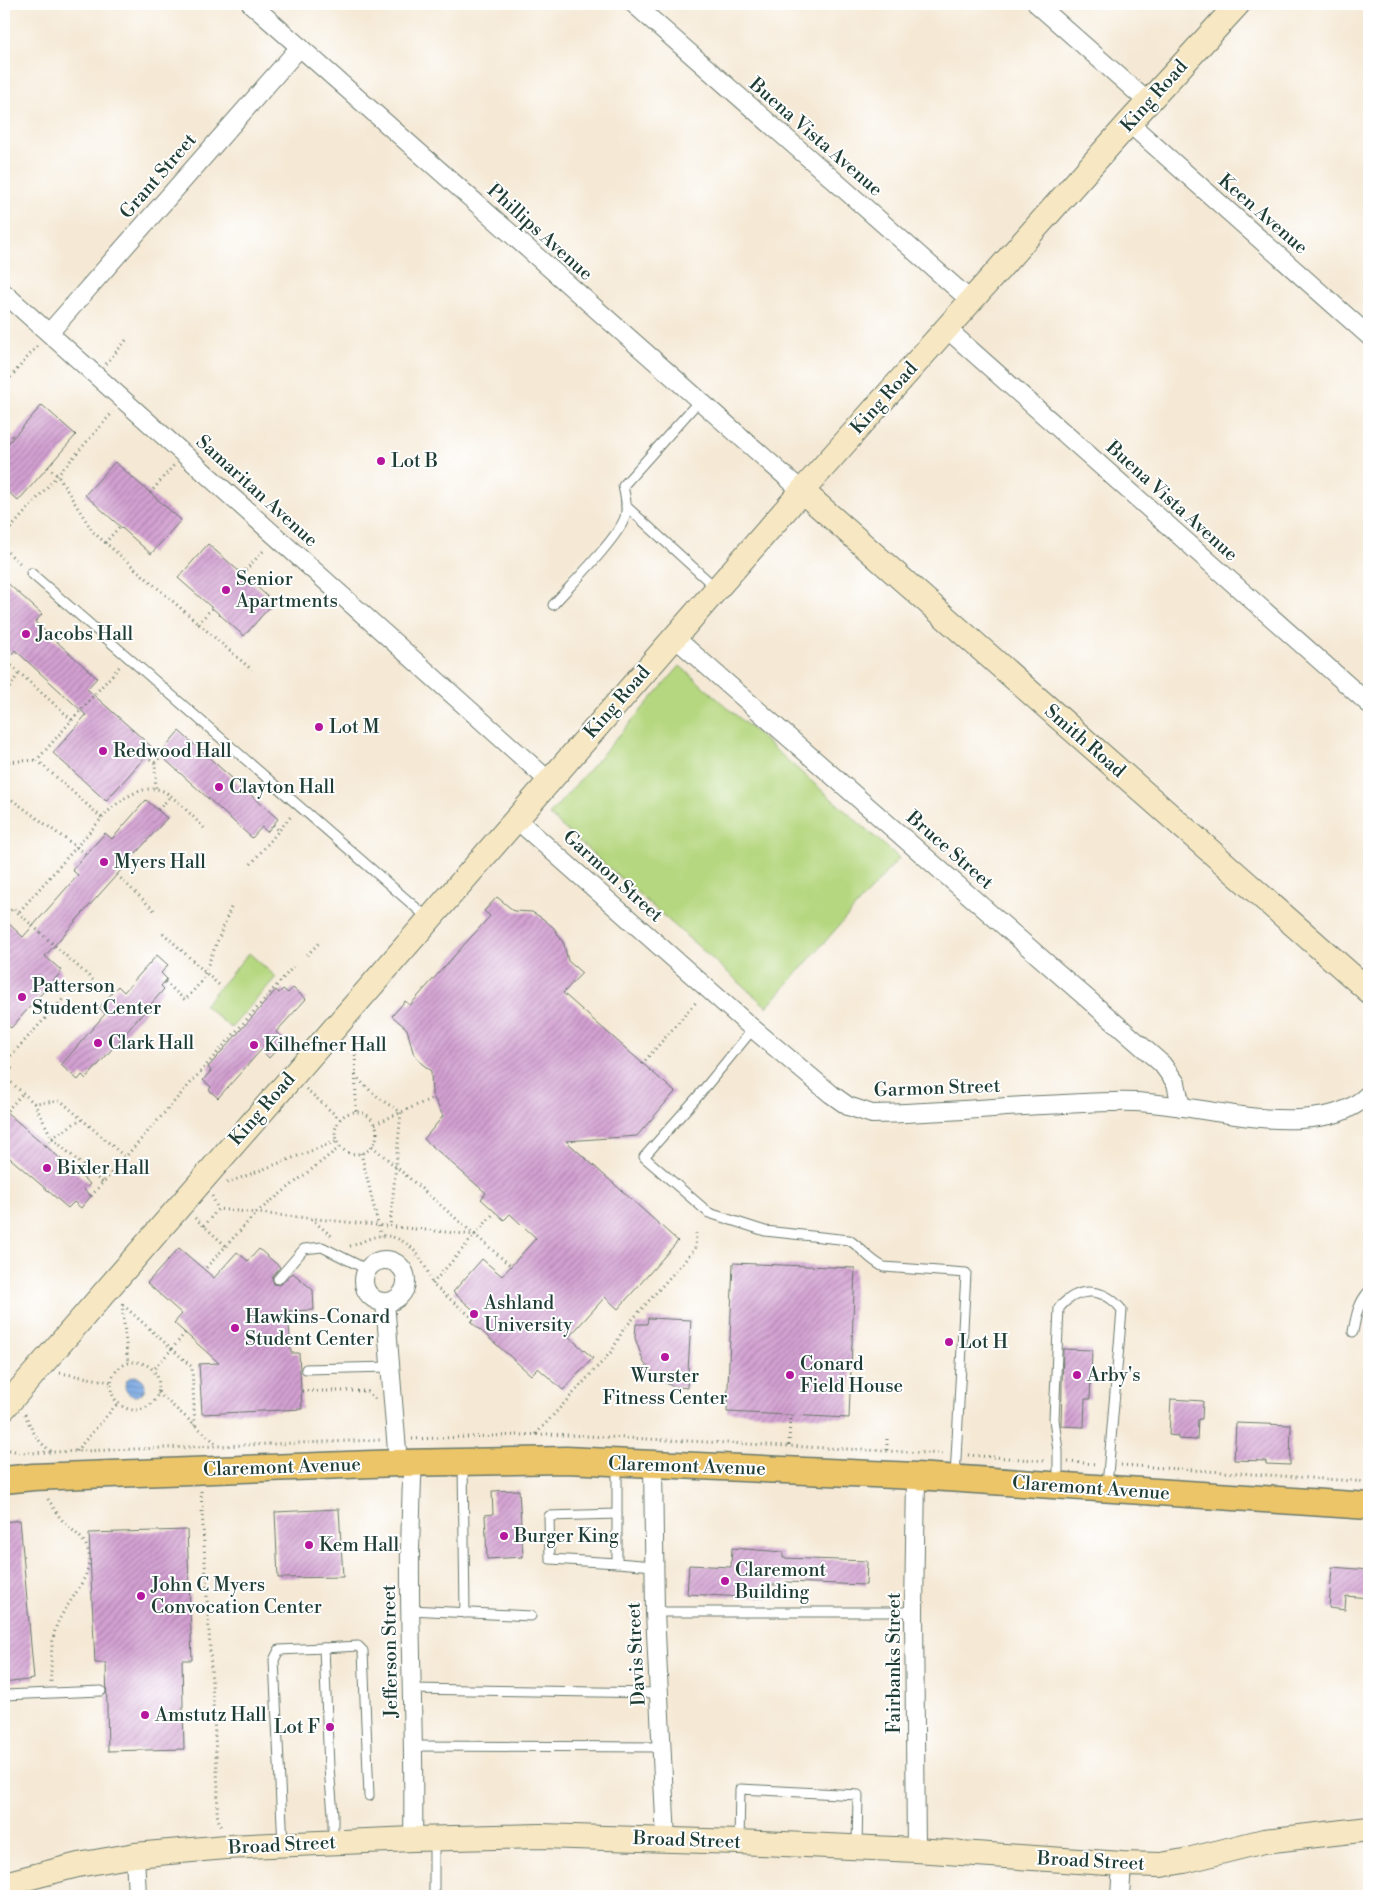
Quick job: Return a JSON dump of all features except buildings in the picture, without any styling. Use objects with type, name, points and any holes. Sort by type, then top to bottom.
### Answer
[{"type":"main road","name":"Claremont Avenue","points":[[4,1480],[33,1477],[405,1462],[557,1460],[955,1478],[1369,1506]]},
{"type":"street","name":"Phillips Avenue","points":[[252,4],[802,491]]},
{"type":"street","name":"Buena Vista Avenue","points":[[634,4],[971,301]]},
{"type":"street","points":[[1037,4],[1148,102]]},
{"type":"street","name":"King Road","points":[[14,1407],[429,918],[716,588],[1129,123],[1238,4]]},
{"type":"street","name":"Grant Street","points":[[48,333],[300,47]]},
{"type":"street","name":"Keen Avenue","points":[[1129,123],[1369,336]]},
{"type":"street","name":"Samaritan Avenue","points":[[4,293],[549,781]]},
{"type":"street","name":"Buena Vista Avenue","points":[[947,329],[1369,704]]},
{"type":"street","name":"Smith Road","points":[[802,491],[1369,991]]},
{"type":"street","name":"Bruce Street","points":[[674,637],[1162,1064],[1176,1083],[1181,1107]]},
{"type":"street","name":"Garmon Street","points":[[516,819],[753,1029],[831,1094],[848,1106],[872,1114],[1095,1102],[1136,1102],[1270,1119],[1300,1119],[1322,1117],[1346,1111],[1358,1104],[1369,1094]]},
{"type":"street","points":[[385,1261],[398,1265],[405,1276],[404,1289],[395,1299],[385,1302],[376,1300],[366,1290],[365,1276],[368,1270],[373,1264],[385,1261]]},
{"type":"street","name":"Jefferson Street","points":[[385,1302],[390,1367],[405,1462],[411,1485],[410,1610],[413,1746],[424,1838]]},
{"type":"street","name":"Davis Street","points":[[653,1465],[655,1612],[666,1840]]},
{"type":"street","name":"Fairbanks Street","points":[[916,1476],[914,1612],[916,1850]]},
{"type":"street","name":"Broad Street","points":[[4,1884],[78,1865],[135,1855],[226,1847],[424,1838],[540,1836],[739,1842],[916,1850],[1161,1865],[1264,1841],[1369,1829]]},
{"type":"street","points":[[135,1855],[137,1896]]},
{"type":"street","points":[[1120,1896],[1122,1864]]},
{"type":"lane","points":[[553,605],[609,541],[624,518],[626,506],[623,486],[699,401]]},
{"type":"lane","points":[[626,506],[716,588]]},
{"type":"lane","points":[[31,573],[429,918]]},
{"type":"lane","points":[[753,1029],[700,1095],[644,1157],[709,1213],[731,1221],[765,1231],[849,1240],[856,1244],[876,1264],[884,1267],[966,1273],[955,1478]]},
{"type":"lane","points":[[278,1279],[304,1249],[322,1247],[368,1270]]},
{"type":"lane","points":[[1353,1332],[1357,1310],[1369,1291]]},
{"type":"lane","points":[[1058,1485],[1058,1451],[1054,1419],[1059,1308],[1076,1294],[1088,1292],[1103,1293],[1112,1298],[1122,1310],[1107,1488]]},
{"type":"lane","points":[[306,1369],[390,1367]]},
{"type":"lane","points":[[463,1461],[465,1613]]},
{"type":"lane","points":[[617,1463],[617,1563]]},
{"type":"lane","points":[[617,1514],[548,1516],[550,1559],[654,1566]]},
{"type":"lane","points":[[410,1610],[531,1616]]},
{"type":"lane","points":[[655,1612],[914,1612]]},
{"type":"lane","points":[[284,1845],[274,1660],[279,1650],[358,1646],[363,1651],[369,1796]]},
{"type":"lane","points":[[324,1648],[333,1842]]},
{"type":"lane","points":[[411,1689],[659,1693]]},
{"type":"lane","points":[[4,1695],[101,1691]]},
{"type":"lane","points":[[413,1746],[662,1747]]},
{"type":"lane","points":[[739,1842],[740,1788],[768,1789],[858,1795],[857,1848]]},
{"type":"lane","points":[[424,1838],[434,1896]]},
{"type":"path","points":[[4,384],[48,333]]},
{"type":"path","points":[[104,366],[128,338]]},
{"type":"path","points":[[4,375],[12,375]]},
{"type":"path","points":[[4,536],[123,400]]},
{"type":"path","points":[[4,429],[13,437]]},
{"type":"path","points":[[150,493],[184,454]]},
{"type":"path","points":[[48,467],[58,476],[93,532],[252,670]]},
{"type":"path","points":[[105,543],[120,526]]},
{"type":"path","points":[[242,574],[276,537]]},
{"type":"path","points":[[4,549],[31,573]]},
{"type":"path","points":[[198,624],[212,608]]},
{"type":"path","points":[[4,762],[36,760],[128,657]]},
{"type":"path","points":[[4,659],[72,720]]},
{"type":"path","points":[[4,696],[19,673]]},
{"type":"path","points":[[146,756],[155,763]]},
{"type":"path","points":[[156,789],[155,763],[161,756]]},
{"type":"path","points":[[36,760],[102,818]]},
{"type":"path","points":[[18,913],[112,806],[124,799],[142,791],[156,789],[164,791],[204,828]]},
{"type":"path","points":[[4,794],[86,854]]},
{"type":"path","points":[[158,810],[170,797]]},
{"type":"path","points":[[251,864],[299,806]]},
{"type":"path","points":[[273,825],[279,830]]},
{"type":"path","points":[[116,875],[156,912]]},
{"type":"path","points":[[165,982],[184,1000],[201,982],[232,905]]},
{"type":"path","points":[[4,918],[13,908],[93,980]]},
{"type":"path","points":[[163,933],[220,986]]},
{"type":"path","points":[[307,955],[320,941]]},
{"type":"path","points":[[91,1196],[293,966]]},
{"type":"path","points":[[642,1064],[700,997]]},
{"type":"path","points":[[14,1071],[4,1063],[64,998]]},
{"type":"path","points":[[355,1031],[356,1112]]},
{"type":"path","points":[[356,1075],[369,1091],[401,1112]]},
{"type":"path","points":[[4,1076],[34,1103],[52,1138],[103,1182]]},
{"type":"path","points":[[301,1084],[340,1119]]},
{"type":"path","points":[[4,1114],[23,1093]]},
{"type":"path","points":[[375,1124],[433,1098]]},
{"type":"path","points":[[34,1103],[61,1101],[125,1157]]},
{"type":"path","points":[[390,1227],[401,1112]]},
{"type":"path","points":[[365,1113],[375,1124],[376,1138],[372,1146],[362,1153],[348,1152],[340,1147],[335,1131],[340,1119],[345,1114],[365,1113]]},
{"type":"path","points":[[46,1146],[52,1138],[81,1119]]},
{"type":"path","points":[[225,1184],[337,1141]]},
{"type":"path","points":[[372,1146],[511,1266]]},
{"type":"path","points":[[204,1270],[256,1212],[340,1147]]},
{"type":"path","points":[[362,1153],[381,1236]]},
{"type":"path","points":[[204,1226],[218,1209],[475,1236]]},
{"type":"path","points":[[432,1284],[495,1212]]},
{"type":"path","points":[[194,1217],[226,1246]]},
{"type":"path","points":[[310,1218],[337,1240]]},
{"type":"path","points":[[536,1435],[612,1351],[622,1330],[695,1249],[696,1233]]},
{"type":"path","points":[[345,1245],[361,1243],[372,1237],[381,1236],[401,1241],[413,1248],[422,1259],[429,1272],[432,1284],[474,1319]]},
{"type":"path","points":[[118,1301],[192,1367],[195,1426]]},
{"type":"path","points":[[123,1305],[128,1363]]},
{"type":"path","points":[[153,1370],[186,1333]]},
{"type":"path","points":[[128,1363],[141,1363],[153,1370],[157,1377],[158,1394],[153,1402],[141,1410],[133,1410],[118,1403],[111,1390],[111,1382],[117,1370],[128,1363]]},
{"type":"path","points":[[59,1373],[111,1382]]},
{"type":"path","points":[[302,1391],[367,1391],[376,1399],[378,1404]]},
{"type":"path","points":[[158,1394],[218,1446]]},
{"type":"path","points":[[76,1451],[118,1403]]},
{"type":"path","points":[[14,1407],[39,1441],[54,1452]]},
{"type":"path","points":[[789,1445],[790,1415]]},
{"type":"path","points":[[374,1440],[379,1432]]},
{"type":"path","points":[[886,1450],[888,1436]]},
{"type":"path","points":[[200,1470],[218,1779],[217,1814],[226,1847]]},
{"type":"path","points":[[48,1499],[63,1521],[81,1537],[89,1550],[89,1564],[86,1574],[58,1623],[53,1641],[50,1694]]},
{"type":"green space","points":[[680,666],[899,858],[767,1007],[549,815]]},
{"type":"green space","points":[[249,953],[276,977],[231,1028],[204,1005]]},
{"type":"water","points":[[135,1376],[142,1379],[145,1386],[142,1393],[135,1396],[128,1393],[125,1386],[128,1379]]},
{"type":"place","name":"Lot B","points":[[381,461]]},
{"type":"place","name":"Senior Apartments","points":[[226,590]]},
{"type":"place","name":"Jacobs Hall","points":[[26,634]]},
{"type":"place","name":"Lot M","points":[[319,727]]},
{"type":"place","name":"Redwood Hall","points":[[103,751]]},
{"type":"place","name":"Clayton Hall","points":[[219,787]]},
{"type":"place","name":"Myers Hall","points":[[104,862]]},
{"type":"place","name":"Patterson Student Center","points":[[22,997]]},
{"type":"place","name":"Clark Hall","points":[[98,1043]]},
{"type":"place","name":"Kilhefner Hall","points":[[254,1045]]},
{"type":"place","name":"Bixler Hall","points":[[47,1168]]},
{"type":"place","name":"Ashland University","points":[[474,1314]]},
{"type":"place","name":"Hawkins-Conard Student Center","points":[[235,1328]]},
{"type":"place","name":"Lot H","points":[[949,1342]]},
{"type":"place","name":"Wurster Fitness Center","points":[[665,1357]]},
{"type":"place","name":"Conard Field House","points":[[790,1375]]},
{"type":"place","name":"Arby's","points":[[1077,1375]]},
{"type":"place","name":"Burger King","points":[[504,1536]]},
{"type":"place","name":"Kem Hall","points":[[309,1545]]},
{"type":"place","name":"Claremont Building","points":[[725,1581]]},
{"type":"place","name":"John C Myers Convocation Center","points":[[141,1596]]},
{"type":"place","name":"Amstutz Hall","points":[[145,1715]]},
{"type":"place","name":"Lot F","points":[[330,1727]]}]
